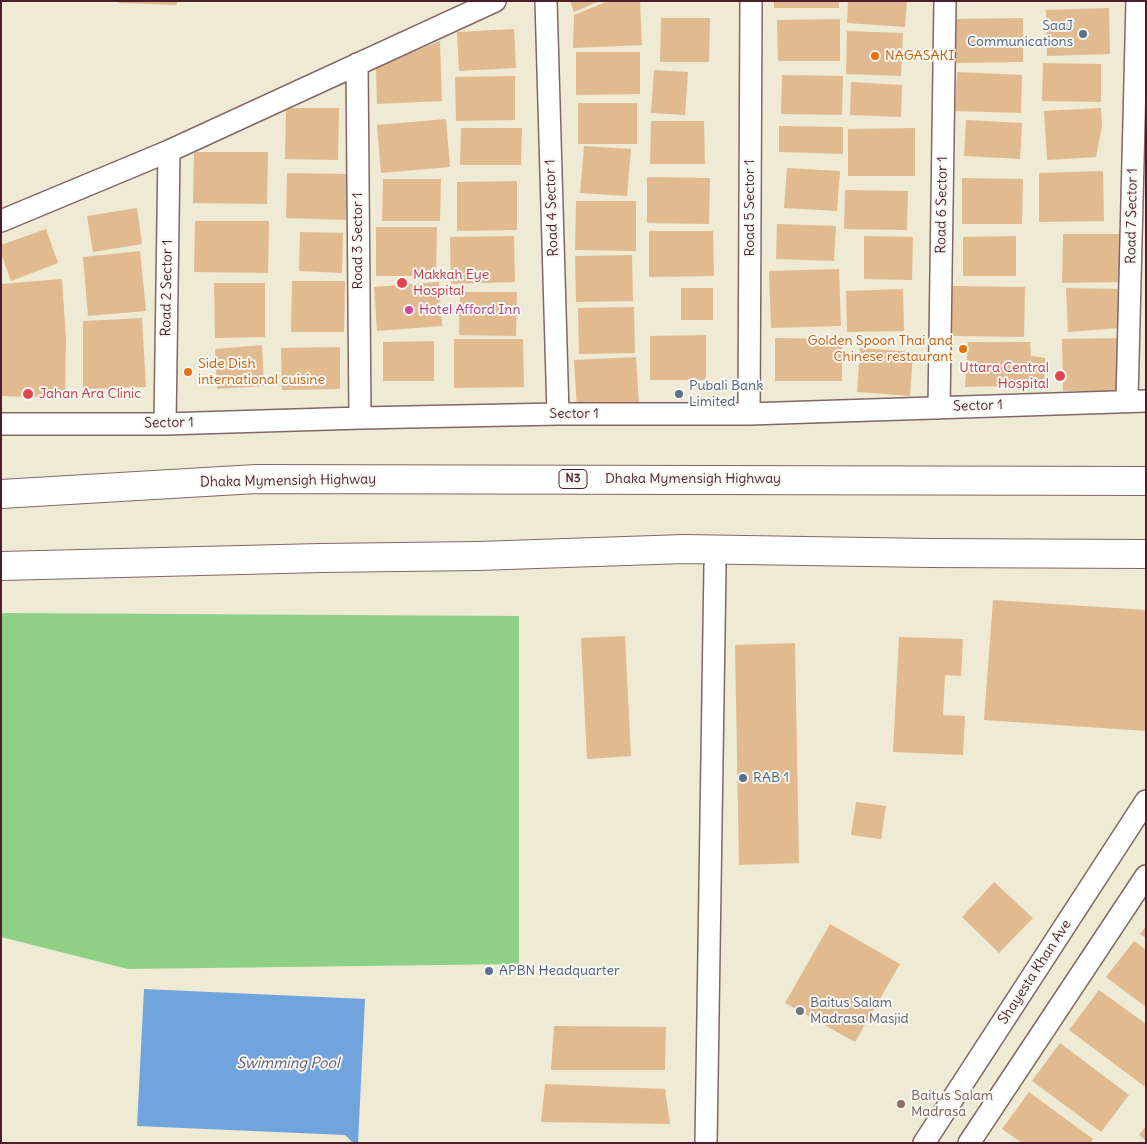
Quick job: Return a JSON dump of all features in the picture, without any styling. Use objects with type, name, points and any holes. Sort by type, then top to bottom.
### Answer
[{"type":"highway","name":"Dhaka Mymensigh Highway","points":[[1,494],[256,479],[1146,481]]},
{"type":"highway","points":[[1,566],[478,556],[684,549],[929,554],[1146,554]]},
{"type":"street","points":[[1,221],[169,152],[495,1]]},
{"type":"street","name":"Road 4 Sector 1","points":[[546,1],[558,414]]},
{"type":"street","name":"Road 5 Sector 1","points":[[749,414],[751,1]]},
{"type":"street","name":"Road 6 Sector 1","points":[[939,408],[945,1]]},
{"type":"street","name":"Road 7 Sector 1","points":[[1136,401],[1137,1]]},
{"type":"street","name":"Road 3 Sector 1","points":[[357,64],[360,418]]},
{"type":"street","name":"Road 2 Sector 1","points":[[165,424],[169,152]]},
{"type":"street","name":"Sector 1","points":[[1,424],[165,424],[558,414],[749,414],[1136,401]]},
{"type":"street","points":[[706,1143],[715,566]]},
{"type":"street","name":"Shayesta Khan Ave","points":[[924,1143],[1146,801]]},
{"type":"street","points":[[969,1143],[1146,876]]},
{"type":"green space","points":[[1,613],[519,616],[519,964],[128,969],[1,937]]},
{"type":"water","name":"Swimming Pool","points":[[144,989],[365,999],[358,1143],[353,1143],[345,1135],[137,1126]]},
{"type":"building","points":[[119,1],[177,1],[177,5],[119,3]]},
{"type":"building","points":[[570,1],[600,1],[574,12]]},
{"type":"building","points":[[608,1],[640,1],[642,45],[573,48],[574,15]]},
{"type":"building","points":[[774,1],[839,1],[839,8],[774,8]]},
{"type":"building","points":[[848,1],[907,1],[905,27],[847,23]]},
{"type":"building","points":[[1109,8],[1110,54],[1047,56],[1046,10]]},
{"type":"building","points":[[661,18],[710,18],[709,62],[660,62]]},
{"type":"building","points":[[1023,18],[1023,62],[956,63],[956,19]]},
{"type":"building","points":[[840,19],[840,61],[778,61],[777,20]]},
{"type":"building","points":[[514,29],[516,68],[459,71],[457,32]]},
{"type":"building","points":[[847,31],[903,33],[901,76],[846,74]]},
{"type":"building","points":[[440,41],[442,101],[377,104],[376,67]]},
{"type":"building","points":[[576,52],[640,52],[640,94],[576,95]]},
{"type":"building","points":[[1043,63],[1101,64],[1101,102],[1042,101]]},
{"type":"building","points":[[654,70],[688,72],[685,115],[651,113]]},
{"type":"building","points":[[957,72],[1022,75],[1021,113],[955,111]]},
{"type":"building","points":[[782,75],[843,76],[842,115],[781,114]]},
{"type":"building","points":[[515,76],[515,120],[456,121],[455,77]]},
{"type":"building","points":[[851,82],[902,85],[901,117],[850,115]]},
{"type":"building","points":[[578,103],[637,103],[637,144],[578,144]]},
{"type":"building","points":[[286,108],[339,108],[338,160],[285,159]]},
{"type":"building","points":[[1101,108],[1102,126],[1096,157],[1047,160],[1044,111]]},
{"type":"building","points":[[446,119],[450,167],[381,173],[377,125]]},
{"type":"building","points":[[966,120],[1022,123],[1020,159],[964,156]]},
{"type":"building","points":[[651,121],[704,121],[705,164],[650,164]]},
{"type":"building","points":[[779,126],[843,127],[843,154],[779,152]]},
{"type":"building","points":[[461,128],[522,128],[521,165],[460,165]]},
{"type":"building","points":[[915,128],[915,176],[848,176],[848,129]]},
{"type":"building","points":[[584,146],[631,149],[627,196],[580,193]]},
{"type":"building","points":[[194,152],[268,152],[267,204],[193,203]]},
{"type":"building","points":[[787,168],[840,171],[837,211],[784,208]]},
{"type":"building","points":[[1103,171],[1104,221],[1039,222],[1039,173]]},
{"type":"building","points":[[287,173],[347,174],[346,220],[286,218]]},
{"type":"building","points":[[647,177],[710,178],[709,224],[647,223]]},
{"type":"building","points":[[962,178],[1023,179],[1022,224],[962,224]]},
{"type":"building","points":[[383,179],[441,179],[440,221],[382,221]]},
{"type":"building","points":[[517,181],[517,230],[457,231],[457,182]]},
{"type":"building","points":[[845,190],[908,191],[907,230],[844,229]]},
{"type":"building","points":[[576,201],[636,201],[636,251],[575,250]]},
{"type":"building","points":[[137,208],[142,244],[93,252],[87,216]]},
{"type":"building","points":[[195,221],[269,221],[268,273],[194,272]]},
{"type":"building","points":[[777,224],[836,226],[834,261],[776,259]]},
{"type":"building","points":[[376,227],[437,227],[436,276],[376,276]]},
{"type":"building","points":[[46,229],[58,263],[11,281],[1,253],[1,245]]},
{"type":"building","points":[[649,231],[713,231],[714,276],[649,277]]},
{"type":"building","points":[[300,232],[343,233],[342,273],[299,271]]},
{"type":"building","points":[[1063,234],[1121,234],[1119,282],[1062,283]]},
{"type":"building","points":[[514,236],[515,282],[451,284],[450,237]]},
{"type":"building","points":[[864,236],[913,237],[912,280],[864,279]]},
{"type":"building","points":[[1016,236],[1016,276],[963,276],[963,237]]},
{"type":"building","points":[[140,251],[146,311],[88,316],[83,257]]},
{"type":"building","points":[[632,255],[633,301],[576,302],[575,256]]},
{"type":"building","points":[[839,269],[841,326],[771,328],[769,271]]},
{"type":"building","points":[[62,279],[66,338],[65,398],[1,396],[1,284]]},
{"type":"building","points":[[292,281],[345,281],[344,332],[291,332]]},
{"type":"building","name":"Hotel Afford Inn","points":[[439,282],[442,326],[377,331],[374,287]]},
{"type":"building","points":[[214,283],[265,283],[265,337],[215,338]]},
{"type":"building","points":[[952,286],[1025,287],[1024,337],[952,336]]},
{"type":"building","points":[[681,288],[713,288],[713,320],[681,320]]},
{"type":"building","points":[[1066,288],[1121,289],[1120,328],[1068,332]]},
{"type":"building","points":[[903,289],[904,331],[847,332],[846,291]]},
{"type":"building","points":[[460,292],[517,292],[516,336],[459,335]]},
{"type":"building","points":[[634,307],[635,353],[579,354],[578,308]]},
{"type":"building","points":[[142,318],[146,387],[83,389],[83,321]]},
{"type":"building","points":[[706,335],[706,380],[650,380],[650,336]]},
{"type":"building","points":[[775,338],[842,339],[842,381],[775,381]]},
{"type":"building","points":[[1121,338],[1121,391],[1063,391],[1062,339]]},
{"type":"building","points":[[454,339],[523,339],[524,387],[454,388]]},
{"type":"building","points":[[434,341],[434,381],[383,381],[383,342]]},
{"type":"building","points":[[968,342],[1030,342],[1031,356],[1045,358],[1044,385],[965,387]]},
{"type":"building","points":[[262,345],[264,386],[217,389],[215,349]]},
{"type":"building","points":[[340,347],[340,389],[282,390],[281,348]]},
{"type":"building","points":[[860,348],[913,352],[910,396],[857,392]]},
{"type":"building","points":[[636,357],[639,406],[577,409],[574,360]]},
{"type":"building","points":[[993,600],[1146,610],[1146,731],[984,720]]},
{"type":"building","points":[[625,636],[631,756],[587,759],[581,638]]},
{"type":"building","points":[[899,637],[963,639],[961,676],[945,675],[943,715],[965,716],[963,755],[893,752]]},
{"type":"building","points":[[795,643],[799,863],[739,865],[735,645]]},
{"type":"building","points":[[856,802],[886,806],[881,839],[851,835]]},
{"type":"building","points":[[994,882],[1033,918],[999,953],[962,917]]},
{"type":"building","points":[[830,924],[900,964],[855,1042],[785,1003]]},
{"type":"building","points":[[1146,926],[1146,938],[1140,934]]},
{"type":"building","points":[[1134,941],[1146,950],[1146,1007],[1106,977]]},
{"type":"building","points":[[1099,990],[1146,1024],[1146,1084],[1144,1086],[1069,1030]]},
{"type":"building","points":[[554,1026],[666,1027],[665,1070],[551,1070]]},
{"type":"building","points":[[1060,1043],[1129,1095],[1101,1132],[1032,1081]]},
{"type":"building","points":[[545,1084],[665,1089],[670,1124],[541,1122]]},
{"type":"building","points":[[1029,1092],[1093,1139],[1090,1143],[1022,1143],[1002,1129]]},
{"type":"building","points":[[1146,1126],[1146,1141],[1139,1135]]},
{"type":"place","name":"SaaJ Communications","points":[[1083,34]]},
{"type":"place","name":"NAGASAKI","points":[[875,56]]},
{"type":"place","name":"Makkah Eye Hospital","points":[[402,283]]},
{"type":"place","name":"Hotel Afford Inn","points":[[409,310]]},
{"type":"place","name":"Golden Spoon Thai and Chinese restaurant","points":[[963,349]]},
{"type":"place","name":"Side Dish international cuisine","points":[[188,372]]},
{"type":"place","name":"Uttara Central Hospital","points":[[1060,376]]},
{"type":"place","name":"Jahan Ara Clinic","points":[[28,394]]},
{"type":"place","name":"Pubali Bank Limited","points":[[679,394]]},
{"type":"place","name":"RAB 1","points":[[743,778]]},
{"type":"place","name":"APBN Headquarter","points":[[489,971]]},
{"type":"place","name":"Baitus Salam Madrasa Masjid","points":[[800,1011]]},
{"type":"place","name":"Baitus Salam Madrasa","points":[[901,1104]]}]
